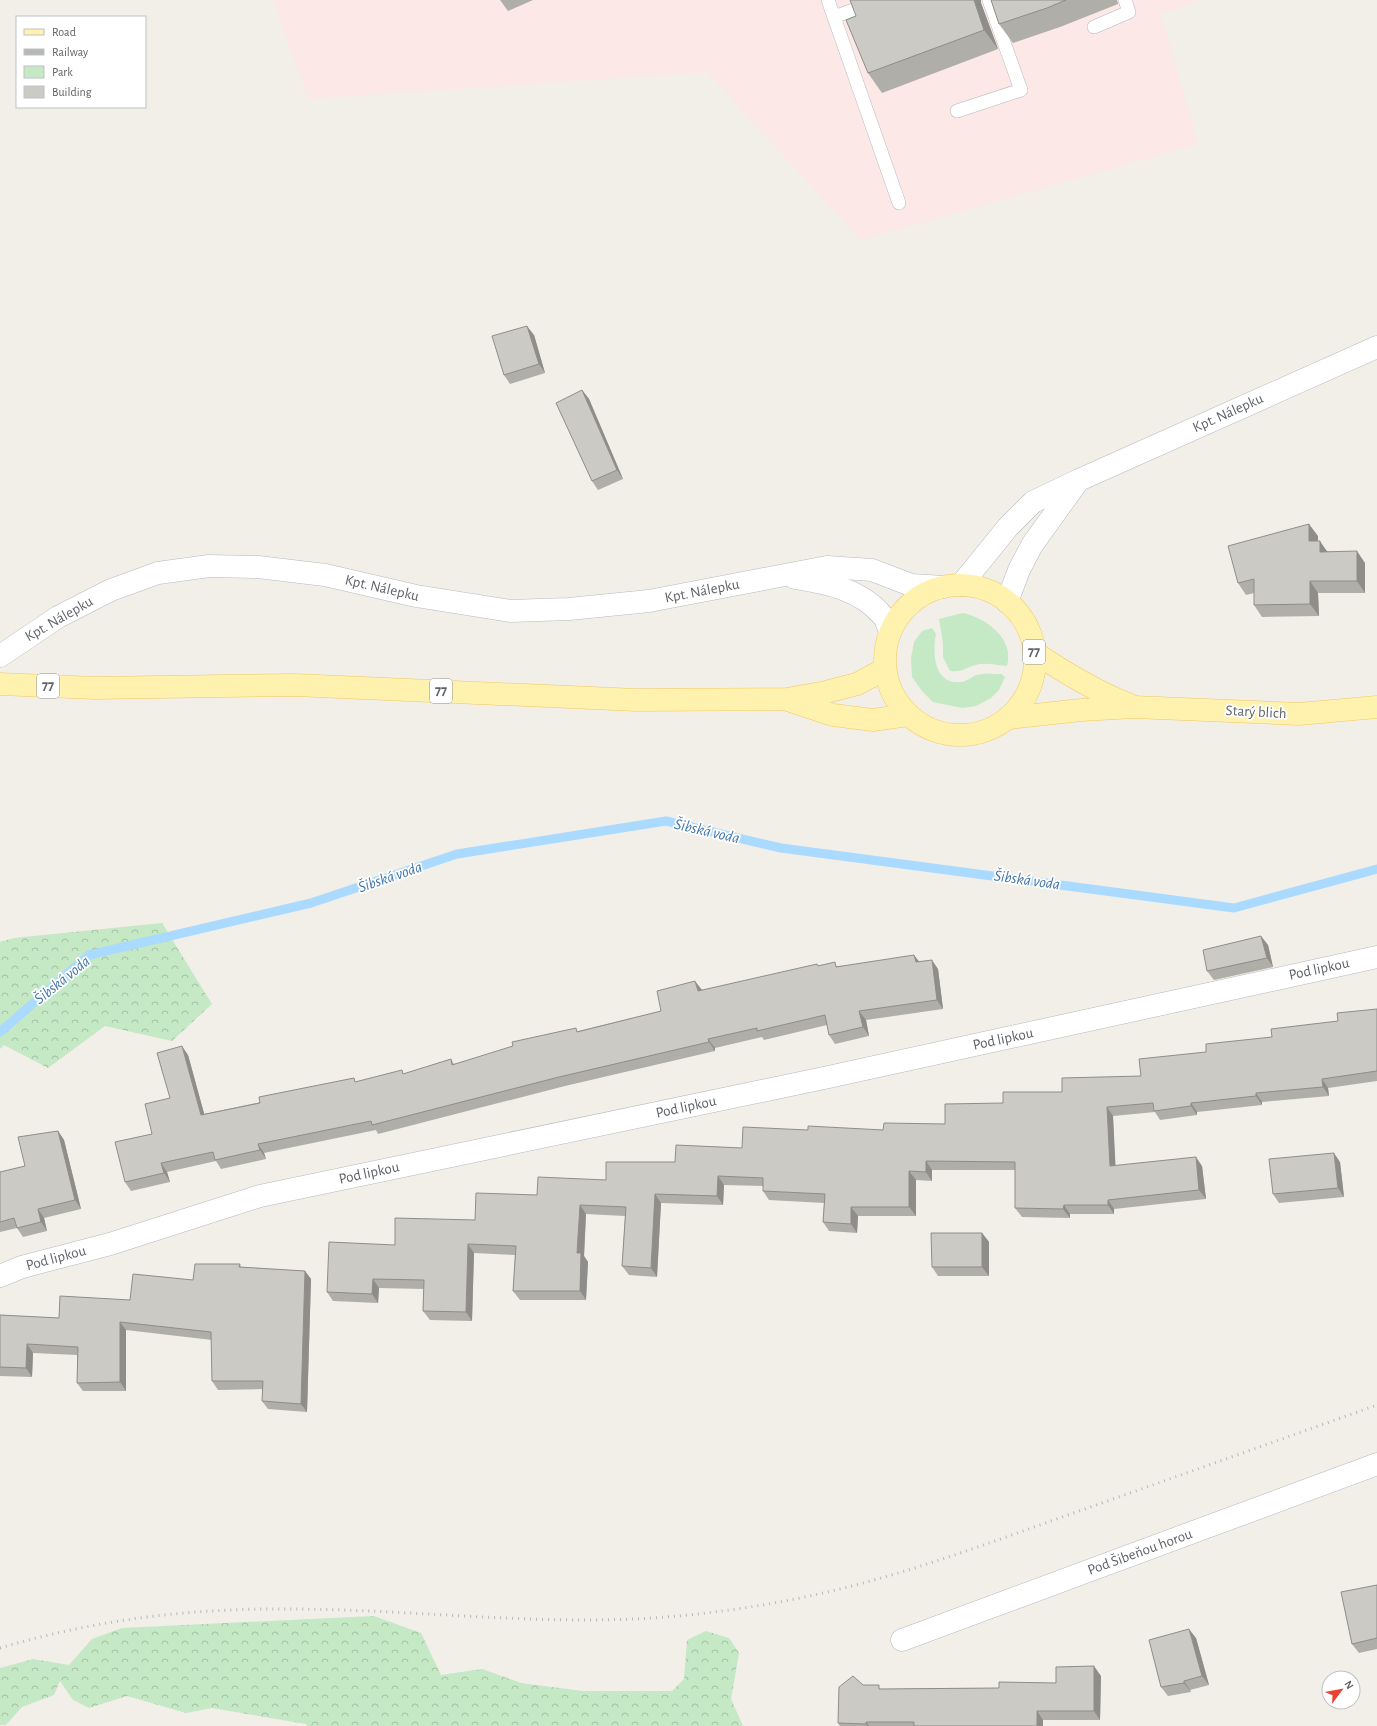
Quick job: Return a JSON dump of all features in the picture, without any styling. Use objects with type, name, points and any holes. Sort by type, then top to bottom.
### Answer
[{"type":"main road","name":"77","points":[[952,586],[983,589],[1007,602],[1020,616],[1030,633],[1034,652],[1033,677],[1024,700],[1008,718],[989,729],[968,735],[946,735],[926,728],[908,715],[897,702],[889,686],[885,669],[885,650],[890,632],[903,611],[921,596],[952,586]]},
{"type":"main road","name":"Starý blich","points":[[1034,652],[1077,680],[1134,707]]},
{"type":"main road","name":"77","points":[[0,684],[96,688],[295,685],[637,700],[787,699],[826,692],[857,684],[885,669]]},
{"type":"main road","name":"77","points":[[787,699],[840,716],[874,720],[908,715]]},
{"type":"main road","name":"Starý blich","points":[[1008,718],[1081,710],[1134,707],[1299,714],[1377,707]]},
{"type":"street","name":"Kpt. Nálepku","points":[[0,656],[58,617],[111,590],[158,574],[209,566],[258,567],[325,575],[416,596],[510,611],[569,609],[649,601],[827,567],[872,570],[911,585],[952,586],[1033,502],[1377,347]]},
{"type":"street","points":[[1007,602],[1019,570],[1032,545],[1079,480]]},
{"type":"street","name":"Kpt. Nálepku","points":[[782,575],[836,585],[865,600],[882,615],[890,632]]},
{"type":"street","name":"Pod lipkou","points":[[0,1276],[22,1267],[110,1244],[260,1196],[816,1079],[1377,957]]},
{"type":"street","name":"Pod Šibeňou horou","points":[[902,1640],[1377,1464]]},
{"type":"lane","points":[[828,0],[899,203]]},
{"type":"lane","points":[[834,16],[880,0]]},
{"type":"lane","points":[[957,111],[1021,90],[989,0]]},
{"type":"lane","points":[[1094,27],[1129,12],[1124,0]]},
{"type":"shaded area","points":[[273,0],[1200,0],[1161,14],[1198,144],[861,240],[706,72],[308,99]]},
{"type":"green space","points":[[963,613],[981,620],[997,631],[1007,647],[1007,666],[983,664],[975,665],[960,671],[950,671],[943,657],[943,643],[939,619]]},
{"type":"green space","points":[[932,628],[936,634],[934,650],[937,667],[940,674],[946,679],[953,682],[962,682],[976,675],[986,674],[1001,674],[1005,677],[999,690],[991,698],[976,706],[962,708],[933,702],[922,691],[912,677],[911,658],[914,642],[922,631]]},
{"type":"green space","points":[[162,923],[212,1004],[172,1041],[105,1026],[48,1068],[4,1045],[0,1049],[0,942],[14,938]]},
{"type":"green space","points":[[374,1616],[421,1633],[441,1675],[482,1669],[521,1683],[583,1691],[672,1691],[684,1679],[687,1640],[706,1631],[729,1638],[739,1653],[731,1699],[743,1726],[307,1726],[306,1724],[212,1708],[186,1713],[127,1696],[89,1708],[73,1700],[60,1681],[54,1695],[22,1707],[6,1725],[0,1725],[0,1668],[33,1659],[69,1665],[92,1639],[122,1628]]},
{"type":"building","points":[[850,0],[974,0],[984,30],[868,73],[846,20],[856,16]]},
{"type":"building","points":[[991,0],[1066,0],[999,24]]},
{"type":"building","points":[[527,326],[539,364],[504,375],[492,336]]},
{"type":"building","points":[[582,390],[617,470],[592,481],[556,403]]},
{"type":"building","points":[[1309,524],[1309,541],[1320,541],[1320,552],[1357,551],[1357,581],[1310,581],[1310,604],[1254,605],[1254,579],[1238,583],[1228,546]]},
{"type":"building","points":[[1261,936],[1267,958],[1207,971],[1203,950]]},
{"type":"building","points":[[914,955],[916,962],[932,960],[937,1000],[859,1011],[863,1027],[829,1035],[825,1015],[757,1031],[757,1028],[708,1039],[709,1042],[559,1077],[372,1125],[371,1121],[258,1144],[260,1150],[215,1160],[213,1152],[161,1163],[164,1173],[125,1182],[115,1142],[152,1134],[145,1104],[170,1098],[157,1053],[182,1046],[201,1115],[260,1103],[259,1097],[354,1078],[355,1082],[402,1070],[403,1074],[451,1059],[452,1065],[513,1046],[512,1042],[576,1028],[577,1032],[661,1011],[657,991],[695,981],[698,991],[817,964],[818,966],[835,962],[836,967]]},
{"type":"building","points":[[1377,1009],[1377,1071],[1322,1079],[1323,1087],[1256,1093],[1256,1096],[1191,1103],[1191,1106],[1154,1111],[1153,1103],[1107,1107],[1110,1166],[1196,1157],[1199,1190],[1108,1200],[1108,1205],[1064,1205],[1063,1209],[1015,1208],[1015,1162],[926,1161],[926,1172],[909,1171],[909,1207],[851,1207],[851,1224],[823,1222],[825,1194],[763,1191],[763,1178],[718,1176],[717,1196],[655,1194],[651,1268],[622,1266],[626,1207],[580,1205],[577,1253],[581,1253],[580,1291],[513,1291],[516,1246],[468,1244],[466,1312],[423,1311],[424,1280],[373,1279],[372,1294],[327,1292],[329,1242],[395,1245],[395,1218],[475,1220],[476,1193],[537,1195],[538,1177],[606,1180],[606,1162],[675,1162],[676,1145],[742,1148],[743,1127],[808,1130],[808,1126],[883,1130],[884,1123],[945,1124],[945,1104],[1003,1103],[1003,1092],[1062,1092],[1062,1078],[1141,1076],[1139,1059],[1206,1052],[1206,1044],[1272,1037],[1271,1029],[1338,1021],[1337,1013]]},
{"type":"building","points":[[58,1131],[75,1200],[38,1209],[41,1222],[17,1228],[14,1218],[0,1222],[0,1172],[25,1166],[18,1137]]},
{"type":"building","points":[[1334,1153],[1338,1188],[1273,1194],[1269,1159]]},
{"type":"building","points":[[931,1233],[982,1233],[982,1267],[932,1267]]},
{"type":"building","points":[[195,1264],[240,1264],[239,1267],[305,1271],[301,1404],[262,1401],[263,1381],[212,1381],[211,1332],[120,1322],[120,1382],[77,1383],[78,1347],[27,1344],[26,1368],[0,1367],[0,1315],[59,1318],[60,1296],[130,1300],[133,1274],[193,1280]]},
{"type":"building","points":[[1377,1585],[1377,1638],[1352,1644],[1341,1592]]},
{"type":"building","points":[[1189,1629],[1202,1676],[1184,1681],[1184,1683],[1161,1687],[1149,1640]]},
{"type":"building","points":[[1094,1666],[1094,1711],[1037,1711],[1037,1726],[914,1726],[914,1722],[866,1722],[866,1724],[838,1723],[839,1687],[853,1676],[863,1685],[879,1685],[879,1689],[999,1688],[999,1682],[1056,1683],[1056,1667]]},
{"type":"waterway","name":"Šibská voda","points":[[0,1032],[89,955],[311,903],[457,854],[666,821],[781,848],[1234,908],[1377,869]]},
{"type":"railway","points":[[0,1648],[35,1638],[107,1623],[215,1611],[251,1609],[337,1610],[580,1620],[678,1616],[726,1611],[773,1603],[820,1594],[867,1582],[948,1557],[1377,1405]]}]
